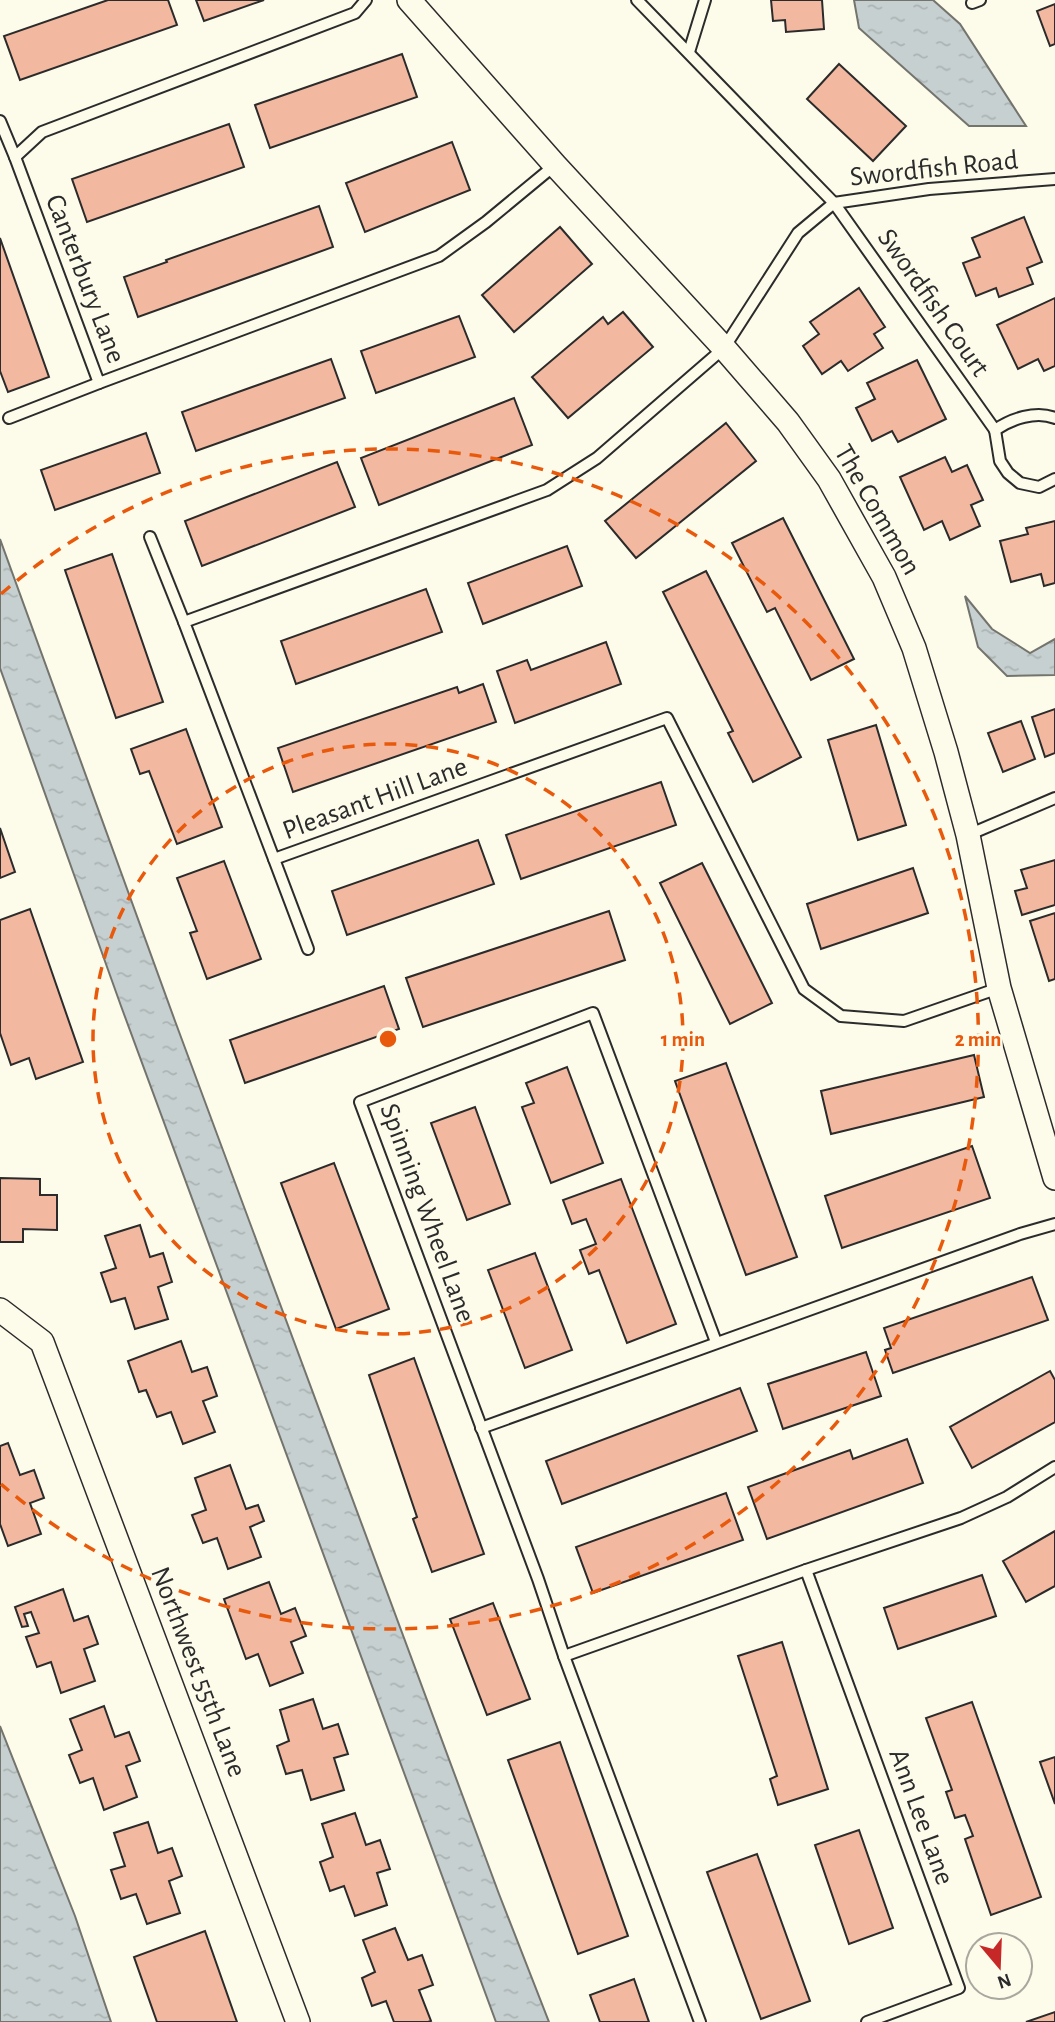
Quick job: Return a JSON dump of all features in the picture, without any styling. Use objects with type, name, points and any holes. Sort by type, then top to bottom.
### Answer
[{"type":"street","name":"The Common","points":[[409,0],[788,422],[829,479],[884,577],[914,648],[946,752],[968,835],[999,988],[1055,1178]]},
{"type":"street","name":"Northwest 55th Lane","points":[[0,1310],[42,1342],[298,2022]]},
{"type":"lane","points":[[15,158],[41,132],[355,13],[366,0]]},
{"type":"lane","name":"Swordfish Court","points":[[637,0],[834,203],[995,430]]},
{"type":"lane","points":[[689,52],[705,0]]},
{"type":"lane","name":"Canterbury Lane","points":[[0,121],[99,383],[439,256],[486,222],[555,165]]},
{"type":"lane","name":"Swordfish Road","points":[[724,348],[798,233],[834,203],[929,189],[1055,179]]},
{"type":"lane","points":[[184,622],[547,490],[597,458],[724,348]]},
{"type":"lane","points":[[9,418],[99,383]]},
{"type":"lane","points":[[1055,418],[1048,415],[1027,417],[1008,422],[995,430],[1000,461],[1020,483],[1039,486],[1055,479]]},
{"type":"lane","name":"Pleasant Hill Lane","points":[[150,537],[274,859],[667,718],[804,989],[841,1016],[904,1021],[999,988]]},
{"type":"lane","points":[[968,835],[1055,797]]},
{"type":"lane","points":[[274,859],[308,949]]},
{"type":"lane","name":"Spinning Wheel Lane","points":[[565,1656],[360,1102],[593,1013],[716,1342]]},
{"type":"lane","points":[[481,1428],[716,1342],[1055,1224]]},
{"type":"lane","points":[[700,2022],[565,1656],[961,1518],[1007,1497],[1055,1467]]},
{"type":"lane","name":"Ann Lee Lane","points":[[806,1570],[959,1988],[867,2022]]},
{"type":"water","points":[[854,0],[933,0],[960,24],[1026,126],[969,126],[859,28]]},
{"type":"water","points":[[0,539],[175,1021],[549,2022],[496,2022],[121,1006],[0,668]]},
{"type":"water","points":[[965,596],[992,629],[1030,653],[1055,639],[1055,675],[1007,676],[978,647]]},
{"type":"water","points":[[0,1726],[75,1916],[111,2022],[0,2022]]},
{"type":"building","points":[[108,0],[168,0],[177,25],[20,80],[4,36]]},
{"type":"building","points":[[196,0],[264,0],[204,21]]},
{"type":"building","points":[[771,0],[822,0],[824,29],[786,32],[785,20],[773,21]]},
{"type":"building","points":[[1055,4],[1055,44],[1050,46],[1037,11]]},
{"type":"building","points":[[402,54],[417,97],[270,148],[255,105]]},
{"type":"building","points":[[839,64],[906,126],[873,161],[807,99]]},
{"type":"building","points":[[229,124],[244,167],[87,222],[72,179]]},
{"type":"building","points":[[452,142],[470,190],[365,232],[346,183]]},
{"type":"building","points":[[319,206],[333,247],[138,317],[124,277]]},
{"type":"building","points":[[1024,217],[1042,262],[1027,268],[1033,284],[999,297],[996,288],[976,296],[963,263],[980,257],[972,238]]},
{"type":"building","points":[[560,227],[592,264],[514,332],[482,295]]},
{"type":"building","points":[[0,238],[49,377],[8,392],[0,371]]},
{"type":"building","points":[[859,288],[885,327],[874,334],[883,348],[848,371],[841,361],[822,374],[803,346],[819,334],[810,322]]},
{"type":"building","points":[[1055,298],[1055,366],[1044,371],[1038,359],[1018,369],[997,325]]},
{"type":"building","points":[[623,312],[653,347],[568,418],[532,377],[603,317],[608,324]]},
{"type":"building","points":[[459,316],[475,357],[376,393],[361,351]]},
{"type":"building","points":[[331,359],[345,398],[196,451],[182,412]]},
{"type":"building","points":[[917,360],[946,419],[898,442],[892,431],[872,441],[856,408],[875,399],[867,383]]},
{"type":"building","points":[[514,398],[532,445],[379,505],[361,458]]},
{"type":"building","points":[[726,423],[756,461],[636,558],[605,521]]},
{"type":"building","points":[[146,433],[160,473],[55,510],[41,470]]},
{"type":"building","points":[[945,457],[952,472],[967,465],[983,500],[971,505],[980,526],[950,540],[942,521],[924,530],[900,477]]},
{"type":"building","points":[[337,462],[355,507],[202,566],[185,521]]},
{"type":"building","points":[[783,518],[854,659],[811,680],[775,608],[767,612],[732,543]]},
{"type":"building","points":[[1055,521],[1055,583],[1044,586],[1041,574],[1011,582],[1000,541],[1028,534],[1026,528]]},
{"type":"building","points":[[567,546],[582,586],[483,624],[468,583]]},
{"type":"building","points":[[112,554],[163,702],[116,718],[65,570]]},
{"type":"building","points":[[706,571],[801,757],[753,782],[728,733],[733,731],[663,592]]},
{"type":"building","points":[[426,589],[442,632],[296,684],[281,641]]},
{"type":"building","points":[[606,642],[621,684],[515,723],[497,671],[527,660],[531,670]]},
{"type":"building","points":[[483,684],[496,722],[293,792],[278,748],[457,687],[459,693]]},
{"type":"building","points":[[1055,709],[1055,753],[1045,757],[1032,717]]},
{"type":"building","points":[[1021,721],[1035,759],[1003,772],[988,733]]},
{"type":"building","points":[[876,725],[906,825],[858,840],[828,740]]},
{"type":"building","points":[[186,729],[222,827],[177,844],[149,771],[140,774],[131,749]]},
{"type":"building","points":[[661,782],[676,825],[521,879],[506,835]]},
{"type":"building","points":[[0,828],[15,872],[0,878]]},
{"type":"building","points":[[478,840],[494,884],[347,935],[332,891]]},
{"type":"building","points":[[1055,860],[1055,905],[1022,915],[1015,891],[1027,888],[1021,870]]},
{"type":"building","points":[[224,861],[261,959],[207,979],[190,933],[197,931],[177,878]]},
{"type":"building","points":[[702,863],[772,1003],[730,1024],[660,883]]},
{"type":"building","points":[[913,868],[928,913],[821,949],[807,904]]},
{"type":"building","points":[[30,909],[83,1062],[36,1079],[29,1058],[11,1065],[0,1033],[0,920]]},
{"type":"building","points":[[609,911],[625,960],[423,1027],[406,978]]},
{"type":"building","points":[[1055,913],[1055,979],[1049,981],[1030,921]]},
{"type":"building","points":[[384,986],[399,1029],[245,1083],[230,1040]]},
{"type":"building","points":[[974,1055],[984,1097],[831,1134],[821,1091]]},
{"type":"building","points":[[726,1063],[797,1257],[746,1275],[675,1081]]},
{"type":"building","points":[[567,1067],[603,1163],[551,1183],[522,1107],[534,1103],[526,1083]]},
{"type":"building","points":[[475,1107],[510,1204],[467,1220],[431,1123]]},
{"type":"building","points":[[972,1146],[990,1198],[842,1248],[825,1196]]},
{"type":"building","points":[[334,1163],[389,1309],[336,1329],[281,1183]]},
{"type":"building","points":[[0,1178],[40,1179],[40,1195],[57,1195],[57,1230],[23,1229],[23,1242],[0,1242]]},
{"type":"building","points":[[621,1179],[676,1324],[627,1343],[599,1270],[589,1274],[580,1250],[596,1244],[586,1219],[572,1224],[563,1200]]},
{"type":"building","points":[[140,1225],[150,1257],[163,1253],[172,1282],[158,1287],[168,1319],[135,1329],[125,1298],[111,1302],[101,1273],[116,1268],[105,1236]]},
{"type":"building","points":[[535,1253],[572,1350],[525,1368],[488,1270]]},
{"type":"building","points":[[1032,1277],[1048,1320],[893,1373],[885,1350],[891,1348],[884,1328]]},
{"type":"building","points":[[181,1341],[192,1372],[207,1367],[217,1396],[203,1401],[215,1432],[183,1444],[171,1412],[157,1417],[146,1390],[139,1392],[128,1361]]},
{"type":"building","points":[[866,1352],[881,1396],[783,1429],[768,1384]]},
{"type":"building","points":[[414,1358],[484,1554],[432,1572],[413,1519],[417,1517],[369,1375]]},
{"type":"building","points":[[1050,1371],[1055,1380],[1055,1422],[972,1468],[950,1427]]},
{"type":"building","points":[[740,1388],[757,1431],[562,1504],[546,1461]]},
{"type":"building","points":[[907,1439],[923,1483],[767,1539],[748,1487],[850,1450],[853,1459]]},
{"type":"building","points":[[8,1443],[20,1475],[34,1470],[44,1498],[30,1503],[41,1534],[8,1546],[0,1524],[0,1446]]},
{"type":"building","points":[[230,1465],[246,1509],[258,1505],[264,1521],[250,1527],[261,1557],[228,1569],[217,1538],[203,1543],[192,1515],[206,1510],[195,1478]]},
{"type":"building","points":[[726,1493],[743,1540],[593,1593],[576,1547]]},
{"type":"building","points":[[1055,1531],[1055,1586],[1026,1602],[1003,1561]]},
{"type":"building","points":[[982,1575],[996,1616],[898,1649],[884,1608]]},
{"type":"building","points":[[269,1582],[281,1614],[295,1608],[306,1636],[291,1642],[303,1673],[270,1686],[258,1654],[246,1659],[224,1599]]},
{"type":"building","points":[[63,1589],[74,1621],[88,1616],[98,1644],[84,1649],[95,1681],[61,1693],[51,1662],[37,1667],[26,1637],[39,1633],[31,1612],[24,1614],[28,1626],[22,1627],[15,1607]]},
{"type":"building","points":[[493,1603],[530,1699],[487,1715],[450,1619]]},
{"type":"building","points":[[782,1642],[828,1789],[778,1805],[770,1779],[777,1776],[738,1656]]},
{"type":"building","points":[[313,1699],[323,1729],[338,1724],[348,1754],[334,1758],[344,1790],[311,1800],[302,1770],[286,1774],[277,1746],[289,1741],[280,1710]]},
{"type":"building","points":[[972,1702],[1041,1897],[991,1915],[965,1839],[973,1836],[965,1815],[955,1818],[946,1792],[952,1790],[926,1718]]},
{"type":"building","points":[[104,1706],[115,1737],[129,1732],[140,1761],[126,1766],[137,1797],[104,1810],[93,1778],[80,1783],[69,1755],[82,1750],[70,1719]]},
{"type":"building","points":[[560,1742],[628,1936],[578,1954],[508,1760]]},
{"type":"building","points":[[1055,1757],[1055,1804],[1040,1762]]},
{"type":"building","points":[[355,1813],[366,1845],[380,1840],[390,1869],[377,1873],[387,1905],[355,1916],[344,1886],[330,1891],[320,1862],[333,1857],[322,1824]]},
{"type":"building","points":[[148,1822],[158,1853],[172,1848],[182,1876],[169,1881],[180,1913],[147,1924],[136,1894],[121,1899],[111,1870],[125,1866],[114,1833]]},
{"type":"building","points":[[859,1830],[893,1928],[849,1944],[815,1845]]},
{"type":"building","points":[[757,1854],[810,2001],[761,2019],[707,1872]]},
{"type":"building","points":[[395,1928],[408,1960],[422,1955],[433,1985],[419,1990],[431,2021],[394,2022],[386,2001],[372,2006],[362,1978],[375,1972],[363,1940]]},
{"type":"building","points":[[205,1931],[237,2022],[157,2022],[134,1957]]},
{"type":"building","points":[[634,1979],[649,2022],[600,2022],[590,1995]]},
{"type":"building","points":[[1055,2012],[1055,2022],[1026,2022]]}]
